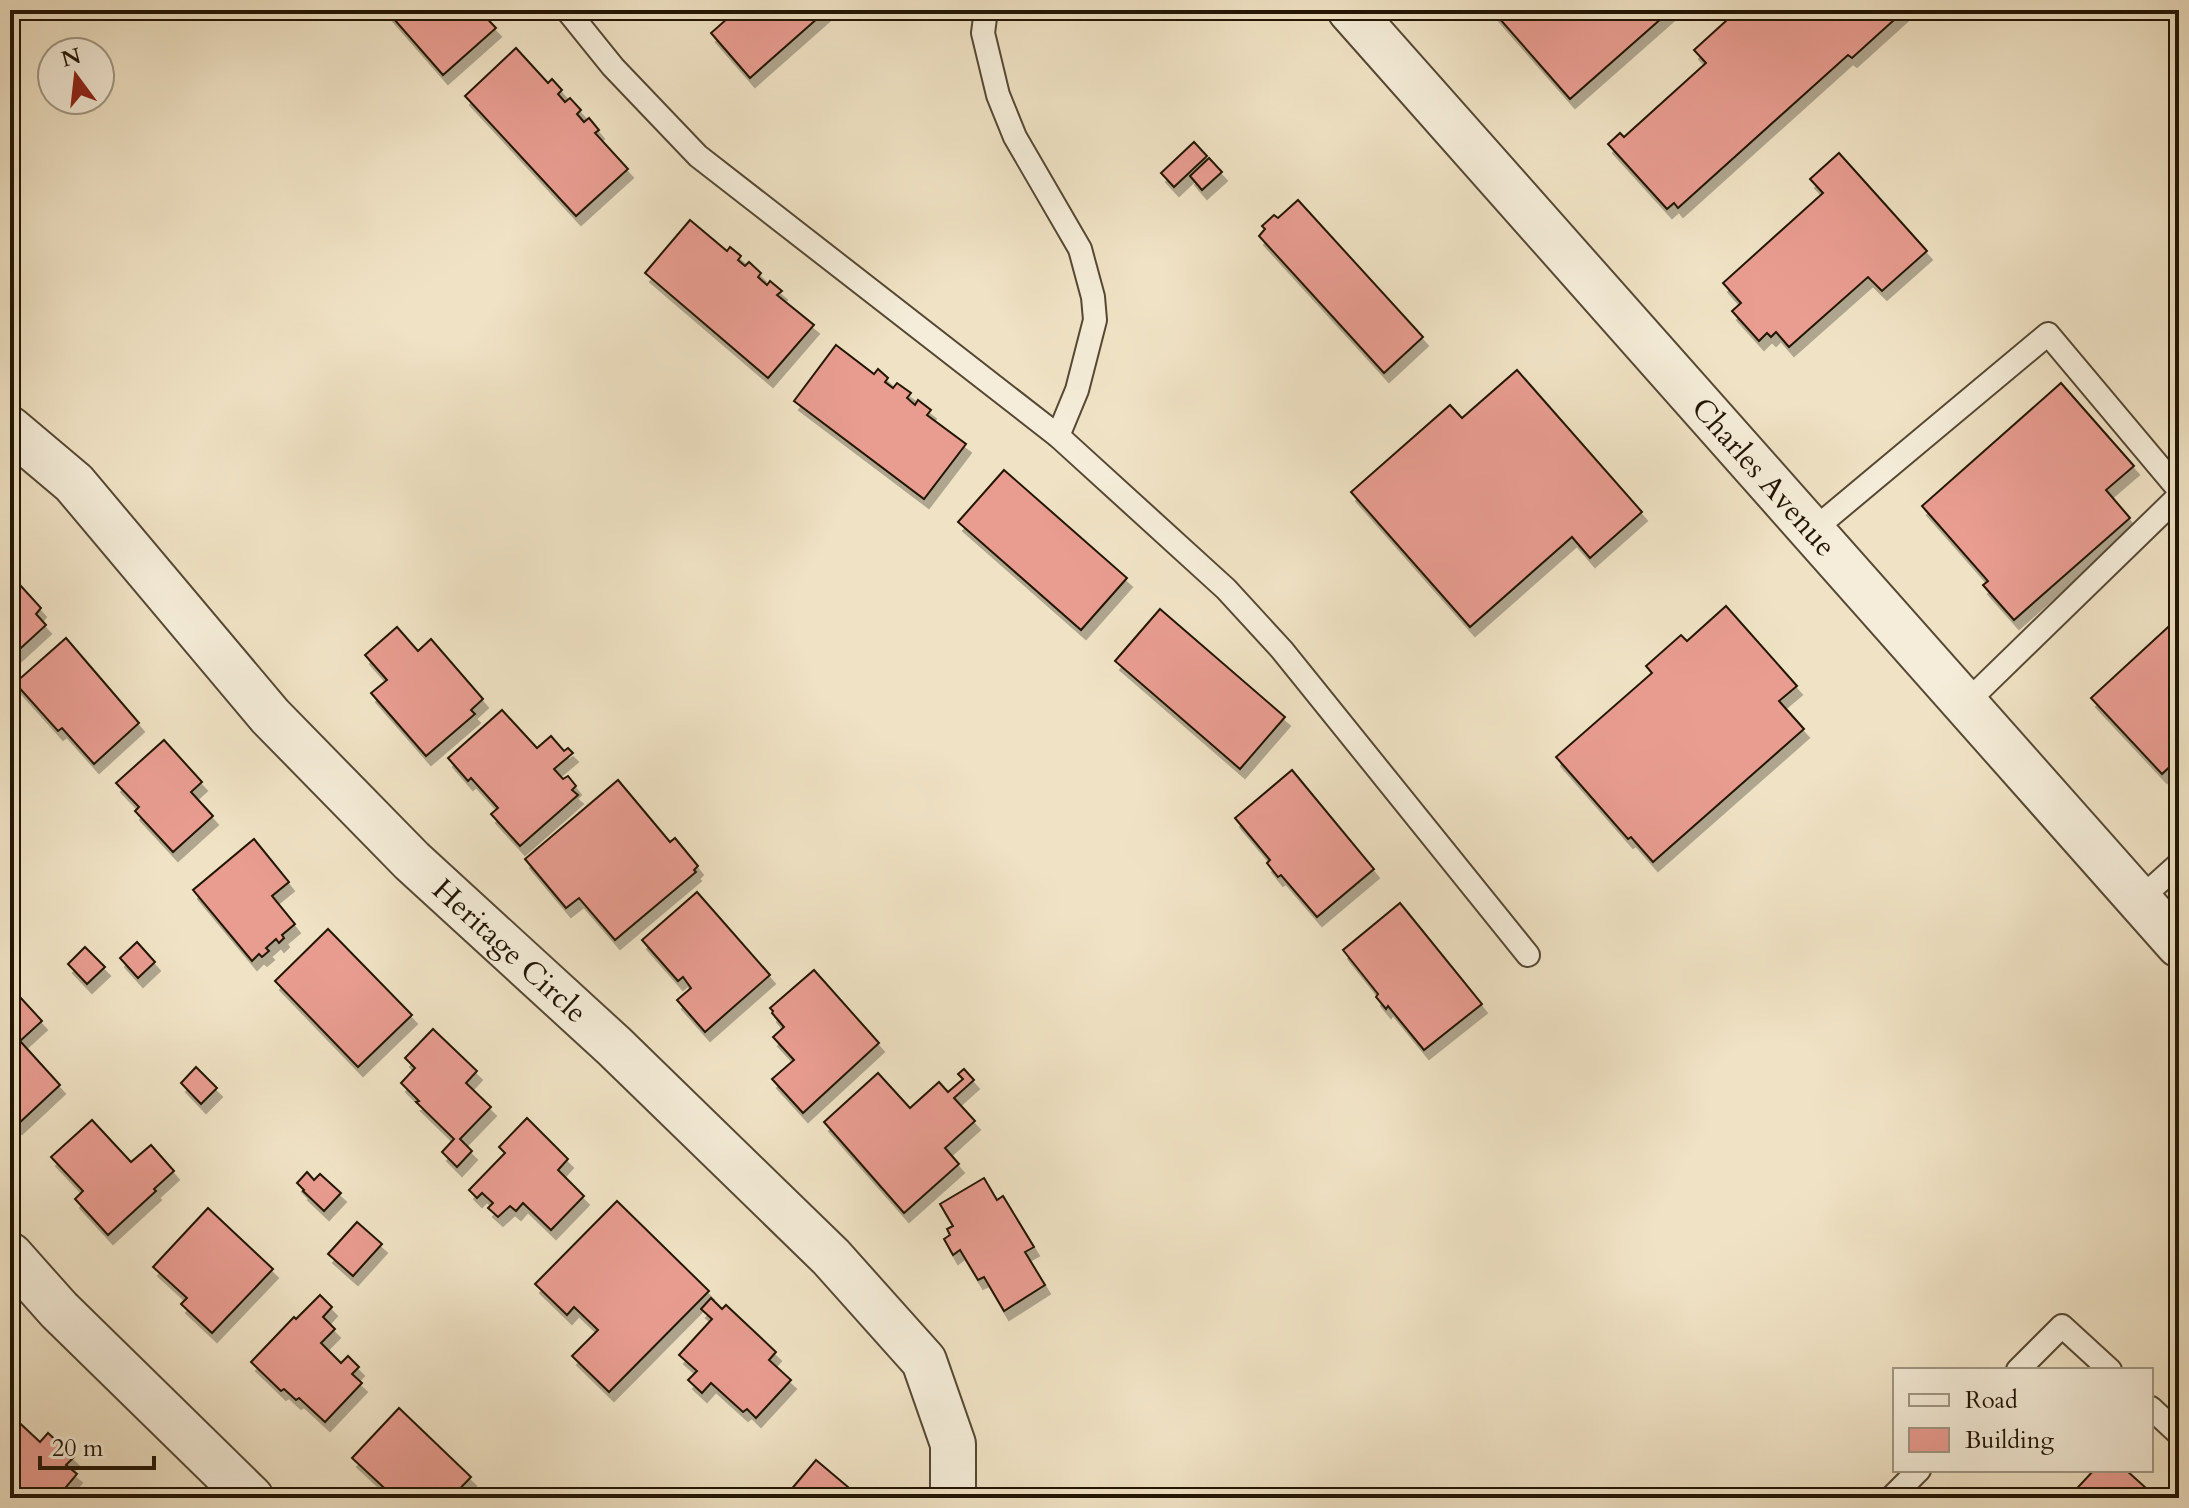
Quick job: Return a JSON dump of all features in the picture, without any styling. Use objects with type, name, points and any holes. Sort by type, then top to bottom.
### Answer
[{"type":"street","name":"Charles Avenue","points":[[1350,10],[2179,945]]},
{"type":"street","name":"Heritage Circle","points":[[10,429],[74,483],[270,716],[412,861],[614,1046],[831,1257],[924,1361],[953,1444],[953,1498]]},
{"type":"street","points":[[10,1255],[59,1310],[251,1498]]},
{"type":"lane","points":[[567,10],[613,67],[698,156],[1058,436],[1226,589],[1282,650],[1528,955]]},
{"type":"lane","points":[[986,10],[983,33],[998,95],[1015,137],[1080,249],[1093,297],[1095,320],[1077,390],[1058,436]]},
{"type":"lane","points":[[1812,531],[2048,334],[2179,493],[1965,704]]},
{"type":"lane","points":[[2139,900],[2179,864]]},
{"type":"lane","points":[[2020,1368],[2062,1326],[2108,1368]]},
{"type":"lane","points":[[2153,1410],[2179,1434]]},
{"type":"lane","points":[[1891,1498],[1917,1472]]},
{"type":"building","points":[[386,10],[479,10],[496,28],[443,75]]},
{"type":"building","points":[[737,10],[827,10],[750,78],[711,33]]},
{"type":"building","points":[[1492,10],[1671,10],[1570,99]]},
{"type":"building","points":[[1738,10],[1905,10],[1852,58],[1848,55],[1678,208],[1674,203],[1667,209],[1608,144],[1620,133],[1624,137],[1706,63],[1694,50]]},
{"type":"building","points":[[516,48],[548,83],[552,79],[562,90],[558,94],[565,102],[570,98],[581,110],[577,114],[584,122],[589,118],[599,130],[595,133],[628,169],[576,216],[465,96]]},
{"type":"building","points":[[1194,142],[1207,156],[1174,187],[1161,173]]},
{"type":"building","points":[[1839,153],[1927,251],[1882,291],[1868,277],[1789,347],[1776,332],[1771,337],[1767,333],[1759,341],[1732,311],[1741,303],[1723,283],[1823,193],[1810,179]]},
{"type":"building","points":[[1209,158],[1222,172],[1202,190],[1190,176]]},
{"type":"building","points":[[1298,200],[1423,337],[1384,373],[1259,236],[1265,229],[1262,226],[1274,215],[1278,218]]},
{"type":"building","points":[[690,220],[727,251],[730,247],[741,256],[738,260],[745,266],[749,262],[761,273],[758,277],[767,285],[770,281],[782,291],[777,295],[814,325],[768,378],[645,273]]},
{"type":"building","points":[[836,345],[874,374],[878,369],[888,378],[885,382],[893,388],[897,383],[911,393],[907,398],[915,405],[918,400],[931,410],[927,415],[966,444],[924,499],[794,401]]},
{"type":"building","points":[[1517,370],[1642,512],[1590,558],[1572,537],[1470,627],[1351,492],[1450,405],[1462,418]]},
{"type":"building","points":[[2061,383],[2134,466],[2106,490],[2130,518],[2014,620],[1983,585],[1988,581],[1922,506]]},
{"type":"building","points":[[1004,470],[1127,578],[1081,630],[958,522]]},
{"type":"building","points":[[10,574],[41,608],[36,614],[46,625],[10,658]]},
{"type":"building","points":[[1726,606],[1797,686],[1779,701],[1804,729],[1653,862],[1631,837],[1628,839],[1556,757],[1652,673],[1646,666],[1681,635],[1687,641]]},
{"type":"building","points":[[1160,609],[1285,717],[1240,769],[1115,661]]},
{"type":"building","points":[[2179,617],[2179,758],[2162,774],[2091,698]]},
{"type":"building","points":[[397,627],[418,651],[431,639],[483,699],[471,710],[475,714],[426,756],[371,693],[387,680],[365,655]]},
{"type":"building","points":[[66,638],[139,723],[94,764],[62,728],[58,731],[15,683]]},
{"type":"building","points":[[502,710],[537,748],[551,736],[564,751],[568,748],[573,753],[554,769],[563,779],[568,776],[576,786],[572,790],[578,795],[520,846],[491,814],[498,808],[448,758]]},
{"type":"building","points":[[164,740],[202,782],[191,792],[213,816],[173,852],[135,811],[139,807],[116,783]]},
{"type":"building","points":[[1292,770],[1374,869],[1317,917],[1281,875],[1278,877],[1267,863],[1270,860],[1235,818]]},
{"type":"building","points":[[618,780],[670,842],[675,838],[698,866],[694,870],[696,872],[615,940],[579,898],[566,908],[525,859]]},
{"type":"building","points":[[254,839],[289,882],[272,896],[295,924],[282,935],[284,938],[279,943],[276,939],[266,948],[269,951],[262,957],[259,954],[252,961],[193,890]]},
{"type":"building","points":[[697,892],[770,975],[705,1032],[677,1000],[691,988],[683,977],[678,981],[642,940]]},
{"type":"building","points":[[1400,903],[1482,1004],[1424,1050],[1388,1006],[1386,1009],[1376,997],[1378,994],[1343,950]]},
{"type":"building","points":[[328,929],[412,1015],[358,1067],[275,981]]},
{"type":"building","points":[[137,942],[155,962],[138,978],[120,958]]},
{"type":"building","points":[[85,947],[105,967],[87,984],[68,964]]},
{"type":"building","points":[[814,970],[879,1043],[803,1113],[772,1079],[794,1060],[773,1037],[784,1027],[770,1008]]},
{"type":"building","points":[[19,996],[42,1021],[20,1041],[60,1085],[17,1125],[10,1118],[10,1004]]},
{"type":"building","points":[[433,1029],[477,1071],[466,1083],[491,1107],[460,1139],[472,1151],[457,1167],[442,1152],[454,1139],[401,1083],[415,1068],[405,1058]]},
{"type":"building","points":[[196,1067],[217,1088],[201,1104],[181,1083]]},
{"type":"building","points":[[964,1069],[974,1080],[954,1098],[975,1121],[945,1148],[959,1164],[904,1213],[824,1122],[878,1073],[910,1108],[939,1082],[948,1092],[963,1079],[958,1074]]},
{"type":"building","points":[[527,1118],[568,1159],[558,1170],[584,1196],[551,1230],[523,1203],[516,1211],[510,1206],[498,1217],[488,1208],[493,1203],[482,1193],[477,1198],[469,1190],[505,1153],[499,1147]]},
{"type":"building","points":[[92,1120],[131,1162],[151,1145],[174,1171],[108,1235],[75,1199],[83,1191],[51,1157]]},
{"type":"building","points":[[307,1172],[314,1180],[320,1174],[341,1193],[324,1211],[297,1183]]},
{"type":"building","points":[[984,1178],[997,1200],[1003,1196],[1034,1247],[1025,1252],[1045,1285],[1004,1311],[984,1277],[978,1280],[960,1250],[953,1255],[944,1239],[950,1235],[947,1229],[953,1226],[940,1204]]},
{"type":"building","points":[[617,1201],[709,1291],[609,1392],[572,1356],[598,1330],[574,1307],[567,1315],[535,1284]]},
{"type":"building","points":[[208,1208],[273,1269],[212,1333],[181,1304],[187,1298],[153,1267]]},
{"type":"building","points":[[357,1222],[382,1244],[353,1276],[328,1254]]},
{"type":"building","points":[[320,1295],[332,1307],[323,1317],[335,1329],[321,1343],[341,1363],[348,1356],[359,1367],[352,1374],[362,1383],[325,1422],[299,1398],[296,1400],[284,1389],[281,1391],[251,1362]]},
{"type":"building","points":[[711,1298],[722,1309],[726,1305],[776,1352],[769,1360],[791,1380],[756,1418],[747,1409],[743,1412],[711,1383],[702,1393],[688,1380],[697,1371],[679,1355],[712,1319],[701,1309]]},
{"type":"building","points":[[399,1408],[471,1477],[451,1498],[395,1498],[352,1458]]},
{"type":"building","points":[[10,1414],[40,1442],[48,1433],[74,1457],[66,1465],[77,1474],[57,1498],[16,1498],[10,1493]]},
{"type":"building","points":[[816,1460],[861,1498],[784,1498]]},
{"type":"building","points":[[2092,1472],[2128,1472],[2157,1498],[2068,1498]]}]
